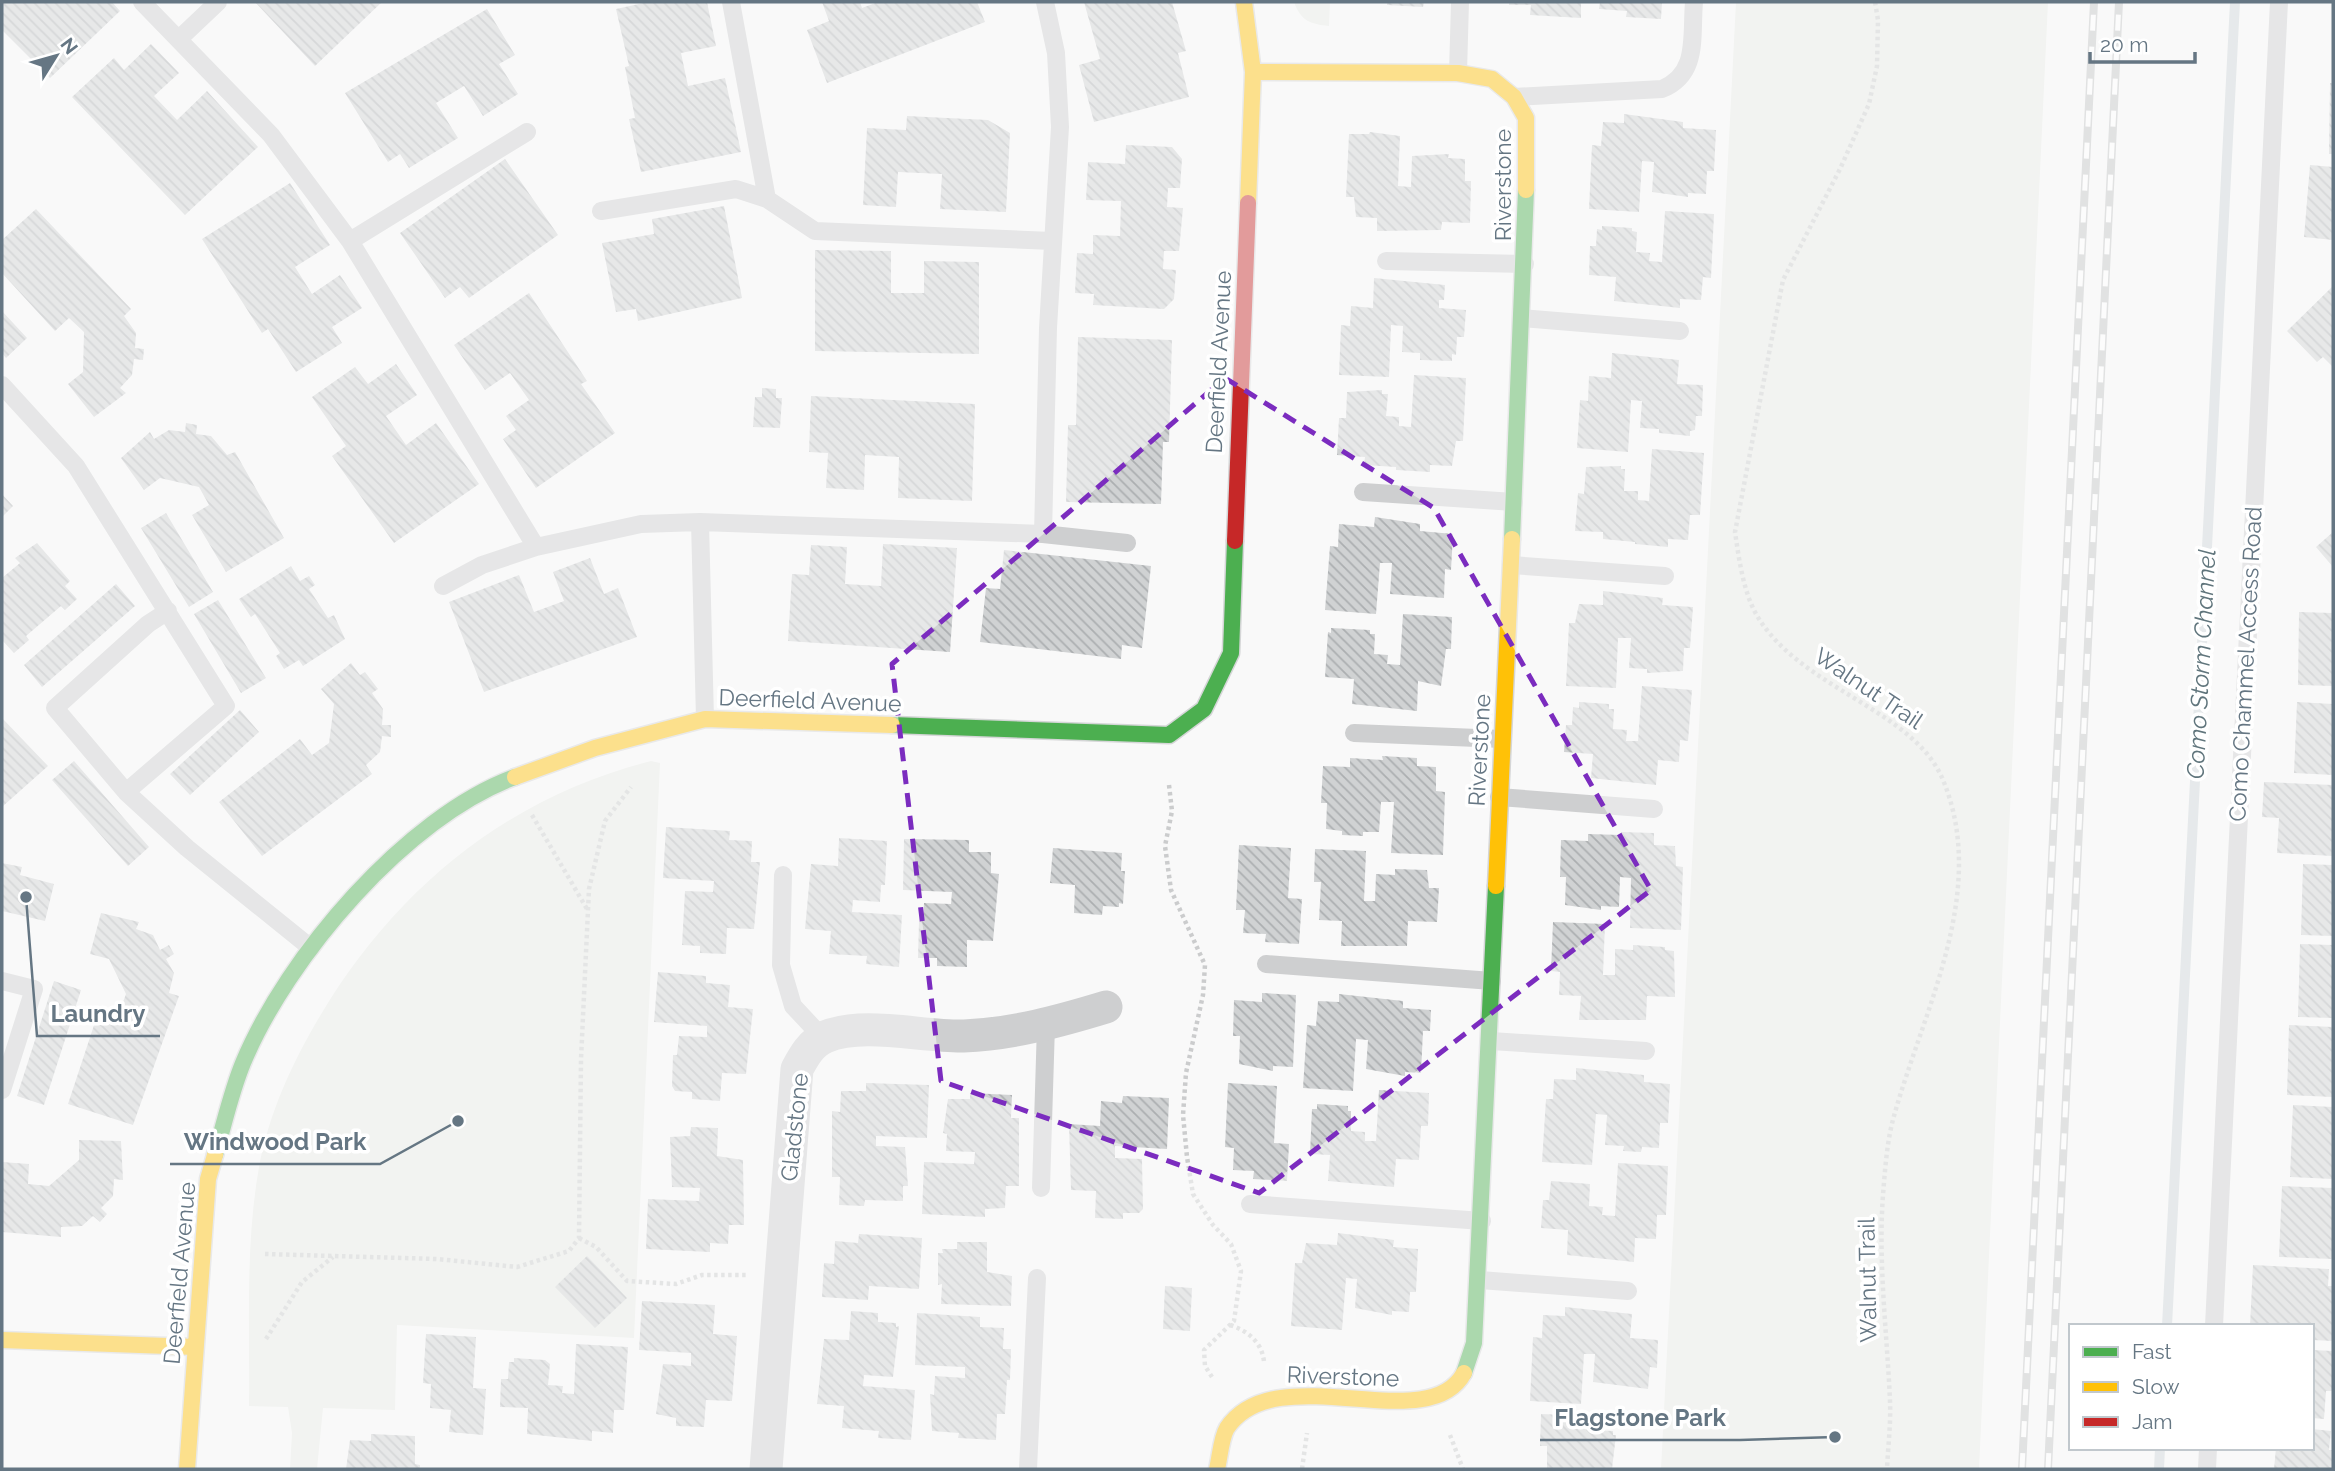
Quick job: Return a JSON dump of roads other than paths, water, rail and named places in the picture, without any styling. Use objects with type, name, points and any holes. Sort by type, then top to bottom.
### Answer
[{"type":"street","name":"Deerfield Avenue","points":[[187,1469],[208,1179],[243,1063],[292,972],[346,904],[406,843],[493,785],[594,748],[705,719],[1169,735],[1204,709],[1231,653],[1253,72],[1244,2]]},
{"type":"street","name":"Riverstone","points":[[1217,1469],[1217,1455],[1234,1420],[1251,1404],[1270,1396],[1413,1402],[1455,1386],[1467,1366],[1474,1343],[1480,1280],[1499,797],[1525,264],[1526,118],[1514,97],[1492,79],[1458,73],[1253,72]]},
{"type":"street","points":[[823,1038],[848,1031],[964,1036],[1046,1025],[1106,1007]]},
{"type":"street","name":"Gladstone","points":[[766,1469],[797,1069],[808,1050],[823,1038]]},
{"type":"street","points":[[2,1340],[195,1347]]},
{"type":"lane","points":[[142,2],[180,38],[271,135],[350,241],[536,547]]},
{"type":"lane","points":[[180,38],[218,2]]},
{"type":"lane","points":[[731,2],[767,199]]},
{"type":"lane","points":[[1043,534],[1052,241],[1060,127],[1056,52],[1045,2]]},
{"type":"lane","points":[[1458,73],[1460,2]]},
{"type":"lane","points":[[1514,97],[1662,89],[1676,83],[1688,71],[1694,2]]},
{"type":"lane","name":"Como Chammel Access Road","points":[[2214,1324],[2279,2]]},
{"type":"lane","points":[[350,241],[527,132]]},
{"type":"lane","points":[[601,211],[736,189],[767,199],[815,232],[1052,241]]},
{"type":"lane","points":[[1385,261],[1525,264]]},
{"type":"lane","points":[[1521,318],[1680,331]]},
{"type":"lane","points":[[2,385],[76,466],[226,706],[126,792]]},
{"type":"lane","points":[[1363,492],[1514,502]]},
{"type":"lane","points":[[700,522],[705,719]]},
{"type":"lane","points":[[443,586],[482,565],[536,547],[641,524],[700,522],[1043,534],[1126,543]]},
{"type":"lane","points":[[1511,565],[1665,576]]},
{"type":"lane","points":[[168,611],[148,624],[55,708],[126,792],[187,848],[311,948]]},
{"type":"lane","points":[[1354,733],[1502,739]]},
{"type":"lane","points":[[1499,797],[1654,809]]},
{"type":"lane","points":[[783,876],[781,965],[793,1006],[823,1038]]},
{"type":"lane","points":[[1266,964],[1492,981]]},
{"type":"lane","points":[[2,981],[34,989],[2,1090]]},
{"type":"lane","points":[[1041,1188],[1046,1025]]},
{"type":"lane","points":[[1491,1041],[1646,1051]]},
{"type":"lane","points":[[1251,1204],[1482,1220]]},
{"type":"lane","points":[[1028,1469],[1037,1278]]},
{"type":"lane","points":[[1480,1280],[1628,1291]]},
{"type":"lane","points":[[2207,1469],[2208,1450]]},
{"type":"waterway","name":"Como Storm Channel","points":[[2167,1324],[2235,2]]},
{"type":"waterway","name":"Como Storm Channel","points":[[2159,1469],[2160,1450]]},
{"type":"railway","points":[[2022,1469],[2094,2]]},
{"type":"railway","points":[[2048,1469],[2119,2]]},
{"type":"place","name":"Laundry","points":[[26,897]]},
{"type":"place","name":"Windwood Park","points":[[458,1121]]},
{"type":"place","name":"Flagstone Park","points":[[1835,1437]]}]
